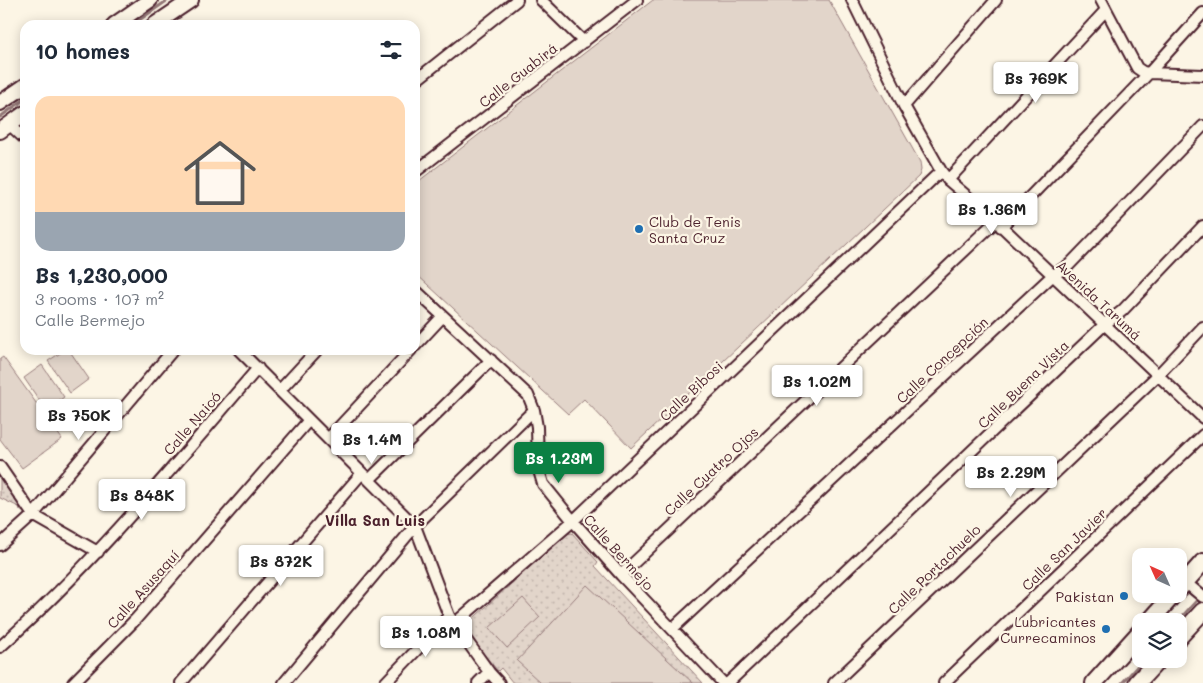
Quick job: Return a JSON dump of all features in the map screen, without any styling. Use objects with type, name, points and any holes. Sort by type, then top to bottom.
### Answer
[{"type":"main road","points":[[1188,581],[1203,562]]},
{"type":"main road","points":[[1163,613],[1170,603]]},
{"type":"main road","points":[[1187,627],[1203,611]]},
{"type":"main road","points":[[1094,683],[1132,641]]},
{"type":"main road","points":[[1137,683],[1151,668]]},
{"type":"street","points":[[121,20],[150,0]]},
{"type":"street","points":[[161,20],[191,0]]},
{"type":"street","points":[[420,77],[517,0]]},
{"type":"street","points":[[541,0],[584,42]]},
{"type":"street","name":"Calle Guabirá","points":[[420,168],[637,0]]},
{"type":"street","name":"Avenida Tarumá","points":[[852,0],[904,106],[941,172],[999,224],[1203,418]]},
{"type":"street","points":[[904,106],[996,0]]},
{"type":"street","points":[[1100,0],[1137,68],[1149,73],[1203,76]]},
{"type":"street","points":[[948,180],[1106,10]]},
{"type":"street","name":"Calle Cuatro Ojos","points":[[621,575],[999,224],[1149,73],[1203,13]]},
{"type":"street","points":[[0,104],[20,90]]},
{"type":"street","points":[[20,116],[5,127],[20,136]]},
{"type":"street","name":"Calle Concepción","points":[[672,630],[1052,276],[1069,264],[1203,126]]},
{"type":"street","name":"Calle Bibosi","points":[[385,683],[451,620],[573,521],[941,172]]},
{"type":"street","name":"Calle Buena Vista","points":[[728,683],[1105,324],[1122,311],[1203,226]]},
{"type":"street","name":"Calle Bermejo","points":[[420,295],[528,395],[534,410],[537,427],[538,468],[543,484],[621,575],[723,683]]},
{"type":"street","points":[[420,341],[443,316]]},
{"type":"street","name":"Calle Portachuelo","points":[[834,683],[1158,375],[1203,327]]},
{"type":"street","points":[[0,545],[33,515],[169,355]]},
{"type":"street","points":[[244,355],[415,526],[451,620],[499,683]]},
{"type":"street","points":[[280,390],[312,355]]},
{"type":"street","points":[[328,439],[406,355]]},
{"type":"street","points":[[181,683],[366,476],[491,360]]},
{"type":"street","name":"Calle Naicó","points":[[0,647],[39,612],[98,552],[258,368]]},
{"type":"street","points":[[284,683],[415,526],[534,410]]},
{"type":"street","name":"Calle Asusaquí","points":[[73,683],[136,619],[309,420]]},
{"type":"street","name":"Calle San Javier","points":[[944,683],[1203,435]]},
{"type":"street","points":[[0,467],[33,515],[98,552]]},
{"type":"street","points":[[1188,591],[1203,597]]},
{"type":"street","points":[[478,683],[489,672]]},
{"type":"shaded area","name":"Club de Tenis Santa Cruz","points":[[653,0],[829,0],[920,162],[921,170],[919,176],[631,448],[584,399],[568,414],[420,278],[420,180]]},
{"type":"shaded area","points":[[57,355],[72,355],[89,379],[70,393],[48,361]]},
{"type":"shaded area","points":[[3,357],[62,439],[22,468],[0,439],[0,359]]},
{"type":"shaded area","points":[[42,365],[64,397],[46,410],[24,378]]},
{"type":"shaded area","points":[[0,470],[21,501],[23,512],[19,507],[0,498]]},
{"type":"shaded area","points":[[572,533],[598,562],[595,566],[703,683],[513,683],[501,668],[498,671],[465,628],[466,625],[566,534]]},
{"type":"shaded area","points":[[587,585],[693,683],[541,683],[517,661]]},
{"type":"shaded area","points":[[523,598],[540,617],[507,648],[489,628]]},
{"type":"waterway","points":[[139,20],[168,0]]},
{"type":"waterway","points":[[0,117],[20,103]]},
{"type":"waterway","points":[[1185,613],[1199,598]]},
{"type":"waterway","points":[[1122,683],[1136,668]]},
{"type":"place","name":"Club de Tenis Santa Cruz","points":[[639,229]]},
{"type":"place","name":"Pakistan","points":[[1124,596]]},
{"type":"place","name":"Lubricantes Currecaminos","points":[[1106,629]]},
{"type":"district","name":"Villa San Luis","points":[[375,520]]}]
